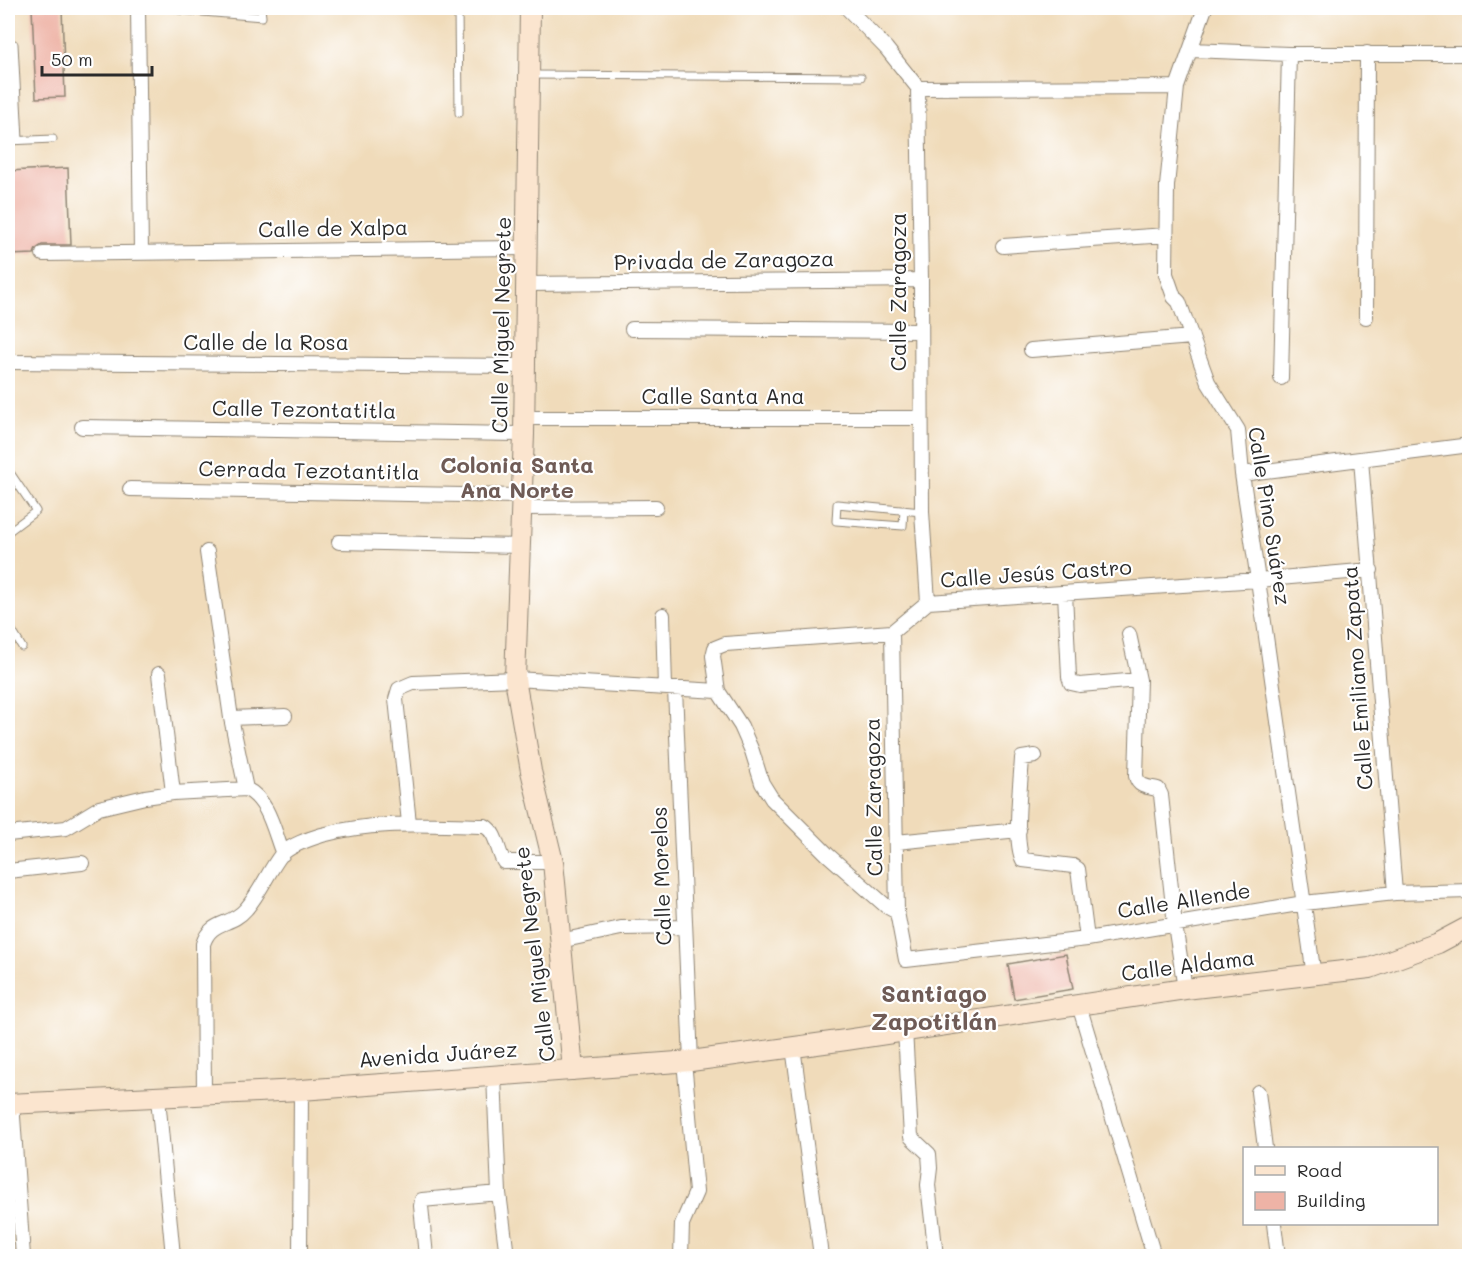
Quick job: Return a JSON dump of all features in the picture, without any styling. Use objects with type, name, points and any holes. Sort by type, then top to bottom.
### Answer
[{"type":"street","points":[[138,8],[141,252]]},
{"type":"street","name":"Calle Miguel Negrete","points":[[530,8],[523,502],[515,679],[531,771],[553,862],[573,1070]]},
{"type":"street","points":[[847,8],[886,48],[918,88],[1177,87]]},
{"type":"street","name":"Calle Pino Suárez","points":[[1205,8],[1177,87],[1167,186],[1166,273],[1208,382],[1238,430],[1242,474],[1314,976]]},
{"type":"street","points":[[1191,50],[1288,54],[1367,52],[1470,54]]},
{"type":"street","points":[[1366,317],[1367,52]]},
{"type":"street","points":[[1281,378],[1288,54]]},
{"type":"street","name":"Calle Zaragoza","points":[[918,88],[922,512],[928,602]]},
{"type":"street","points":[[1003,246],[1167,235]]},
{"type":"street","name":"Calle de Xalpa","points":[[43,254],[526,248]]},
{"type":"street","name":"Privada de Zaragoza","points":[[526,284],[921,280]]},
{"type":"street","points":[[632,329],[921,331]]},
{"type":"street","points":[[1031,350],[1192,337]]},
{"type":"street","name":"Calle de la Rosa","points":[[8,362],[525,366]]},
{"type":"street","name":"Calle Santa Ana","points":[[524,426],[921,418]]},
{"type":"street","name":"Calle Tezontatitla","points":[[82,427],[524,426]]},
{"type":"street","points":[[1242,474],[1470,445]]},
{"type":"street","name":"Calle Emiliano Zapata","points":[[1361,459],[1395,893]]},
{"type":"street","name":"Cerrada Tezotantitla","points":[[130,489],[656,507]]},
{"type":"street","points":[[339,542],[522,546]]},
{"type":"street","points":[[207,552],[231,718],[246,789]]},
{"type":"street","name":"Calle Jesús Castro","points":[[892,632],[928,602],[1258,580],[1371,570]]},
{"type":"street","points":[[1065,593],[1071,683],[1080,685],[1139,680]]},
{"type":"street","name":"Calle Morelos","points":[[663,615],[685,927],[688,1061],[696,1192],[682,1224],[681,1257]]},
{"type":"street","points":[[892,632],[725,644],[716,648],[713,656],[718,691],[741,726],[762,783],[772,799],[828,855],[886,906],[897,912]]},
{"type":"street","name":"Calle Zaragoza","points":[[892,632],[897,912],[906,960]]},
{"type":"street","points":[[1129,634],[1139,680],[1136,776],[1137,782],[1158,789],[1161,795],[1175,925],[1185,989]]},
{"type":"street","points":[[159,674],[173,793]]},
{"type":"street","points":[[409,823],[396,699],[399,689],[413,683],[515,679],[718,691]]},
{"type":"street","points":[[231,718],[285,716]]},
{"type":"street","points":[[1035,756],[1022,758],[1020,854],[1023,860],[1078,868],[1087,939]]},
{"type":"street","points":[[8,834],[66,828],[99,808],[145,797],[246,789],[255,793],[263,803],[282,854]]},
{"type":"street","points":[[204,1095],[203,944],[206,934],[211,929],[240,916],[251,903],[282,854],[306,840],[348,828],[409,823],[485,826],[494,836],[504,862],[553,862]]},
{"type":"street","points":[[896,842],[1019,830]]},
{"type":"street","points":[[8,871],[82,863]]},
{"type":"street","name":"Calle Allende","points":[[906,960],[1087,939],[1304,903],[1395,893],[1470,891]]},
{"type":"street","name":"Calle Aldama","points":[[905,1030],[1185,989],[1370,968],[1438,943],[1470,926]]},
{"type":"street","points":[[560,940],[621,928],[685,927]]},
{"type":"street","points":[[1079,1005],[1154,1257]]},
{"type":"street","points":[[905,1030],[910,1137],[929,1154],[928,1185],[936,1257]]},
{"type":"street","name":"Avenida Juárez","points":[[10,1103],[158,1098],[688,1061],[905,1030]]},
{"type":"street","points":[[794,1047],[821,1257]]},
{"type":"street","points":[[494,1076],[499,1193],[507,1257]]},
{"type":"street","points":[[300,1257],[301,1089]]},
{"type":"street","points":[[1258,1092],[1265,1147]]},
{"type":"street","points":[[158,1098],[173,1257]]},
{"type":"street","points":[[10,1103],[23,1257]]},
{"type":"street","points":[[426,1257],[422,1200],[499,1193]]},
{"type":"street","points":[[1274,1225],[1278,1257]]},
{"type":"lane","points":[[179,10],[262,17],[261,8]]},
{"type":"lane","points":[[458,8],[459,113]]},
{"type":"lane","points":[[15,44],[19,140]]},
{"type":"lane","points":[[529,75],[861,77]]},
{"type":"lane","points":[[8,84],[16,84]]},
{"type":"lane","points":[[8,141],[53,139]]},
{"type":"lane","points":[[8,532],[36,512],[11,474]]},
{"type":"lane","points":[[904,510],[903,526],[836,521],[837,504],[904,510],[922,512]]},
{"type":"lane","points":[[8,624],[22,647]]},
{"type":"building","points":[[32,8],[62,8],[65,97],[36,98]]},
{"type":"building","points":[[68,168],[71,245],[42,245],[36,249],[34,254],[8,255],[8,171]]},
{"type":"building","points":[[1066,954],[1073,989],[1014,999],[1008,964]]},
{"type":"district","name":"Colonia Santa Ana Norte","points":[[517,478]]},
{"type":"district","name":"Santiago Zapotitlán","points":[[934,1008]]}]
